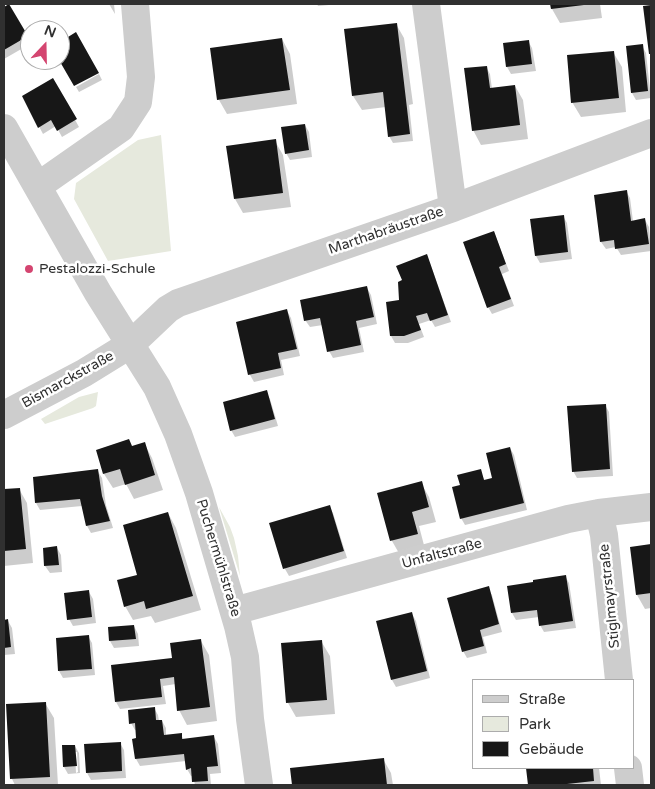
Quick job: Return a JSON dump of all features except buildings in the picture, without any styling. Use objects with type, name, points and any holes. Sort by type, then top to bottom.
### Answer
[{"type":"street","points":[[38,186],[121,128],[138,102],[141,77],[135,4]]},
{"type":"street","points":[[426,4],[453,208]]},
{"type":"street","name":"Puchermühlstraße","points":[[4,128],[98,293],[132,344],[157,387],[178,434],[199,493],[234,611],[245,657],[250,719],[259,785]]},
{"type":"street","name":"Marthabräustraße","points":[[132,344],[168,309],[178,304],[453,208],[651,133]]},
{"type":"street","name":"Bismarckstraße","points":[[4,414],[84,373],[132,344]]},
{"type":"street","name":"Unfaltstraße","points":[[234,611],[568,519],[599,513],[651,507]]},
{"type":"street","name":"Stiglmayrstraße","points":[[599,513],[604,534],[619,679]]},
{"type":"street","points":[[628,769],[630,785]]},
{"type":"green space","points":[[161,135],[171,251],[108,261],[74,199],[76,183],[138,140]]},
{"type":"green space","points":[[98,392],[96,406],[93,408],[45,424],[41,419],[79,397]]},
{"type":"green space","points":[[219,507],[234,538],[240,576]]},
{"type":"place","name":"Pestalozzi-Schule","points":[[29,269]]}]
